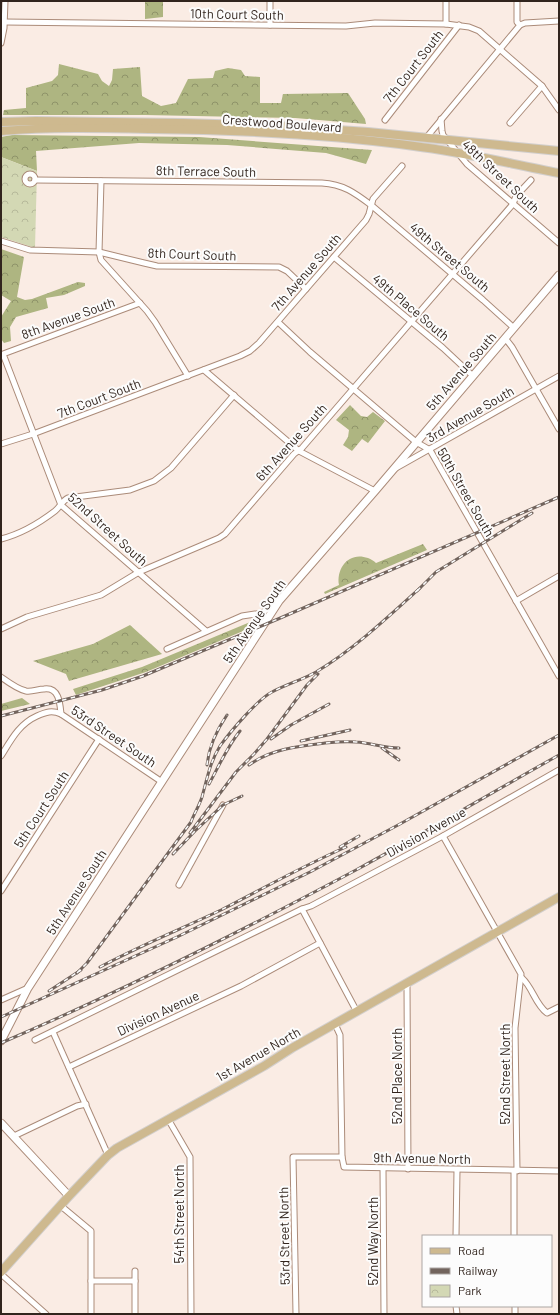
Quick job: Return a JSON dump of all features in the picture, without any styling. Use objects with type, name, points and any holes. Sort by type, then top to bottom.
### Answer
[{"type":"main road","name":"Crestwood Boulevard","points":[[1,122],[36,121],[232,124],[318,128],[559,151]]},
{"type":"main road","name":"Crestwood Boulevard","points":[[1,131],[82,128],[239,132],[394,144],[457,153],[559,173]]},
{"type":"main road","name":"1st Avenue North","points":[[1,1273],[69,1196],[108,1155],[117,1148],[264,1066],[292,1048],[559,897]]},
{"type":"street","points":[[1,43],[4,34],[5,1]]},
{"type":"street","points":[[270,1],[270,25]]},
{"type":"street","points":[[446,1],[446,24]]},
{"type":"street","points":[[517,1],[517,22],[520,25]]},
{"type":"street","points":[[426,138],[501,50],[520,25],[526,23],[559,21]]},
{"type":"street","name":"10th Court South","points":[[4,22],[346,26],[375,23],[446,24],[470,27],[479,31],[501,50]]},
{"type":"street","name":"7th Court South","points":[[384,120],[459,25]]},
{"type":"street","points":[[501,50],[542,86],[559,110]]},
{"type":"street","points":[[510,123],[542,86]]},
{"type":"street","points":[[442,119],[442,131],[447,140]]},
{"type":"street","name":"48th Street South","points":[[447,140],[467,164],[559,243]]},
{"type":"street","name":"7th Avenue South","points":[[204,370],[240,356],[250,351],[259,343],[366,220],[373,199],[402,166]]},
{"type":"street","name":"8th Terrace South","points":[[36,180],[328,183],[350,189],[371,205]]},
{"type":"street","name":"6th Avenue South","points":[[1,629],[27,618],[101,595],[139,572],[222,536],[294,454],[299,452],[513,204],[516,196],[531,180]]},
{"type":"street","points":[[101,181],[100,258],[103,264],[140,303],[160,329],[188,376]]},
{"type":"street","name":"49th Street South","points":[[371,205],[514,328]]},
{"type":"street","name":"8th Court South","points":[[1,241],[36,251],[99,252],[157,266],[279,268],[286,271],[306,289]]},
{"type":"street","name":"49th Place South","points":[[334,257],[443,348],[473,376]]},
{"type":"street","name":"5th Avenue South","points":[[1,1041],[28,988],[279,600],[558,278]]},
{"type":"street","name":"8th Avenue South","points":[[3,354],[140,303]]},
{"type":"street","name":"50th Street South","points":[[278,322],[416,442],[430,450],[558,673]]},
{"type":"street","points":[[505,338],[511,344],[559,429]]},
{"type":"street","name":"52nd Street South","points":[[3,354],[60,505],[206,631]]},
{"type":"street","points":[[204,370],[299,452],[375,491]]},
{"type":"street","name":"7th Court South","points":[[1,444],[33,434],[204,370]]},
{"type":"street","name":"3rd Avenue South","points":[[392,470],[430,450],[453,435],[559,376]]},
{"type":"street","points":[[1,540],[31,528],[45,519],[68,498],[136,488],[148,484],[160,477],[171,468],[234,395]]},
{"type":"street","points":[[516,600],[559,576]]},
{"type":"street","points":[[168,649],[242,616],[262,613],[279,600]]},
{"type":"street","name":"53rd Street South","points":[[1,677],[25,691],[33,691],[44,688],[52,690],[57,695],[60,702],[61,714],[162,782]]},
{"type":"street","points":[[1,756],[19,728],[27,720],[50,711],[61,714]]},
{"type":"street","name":"5th Court South","points":[[1,891],[99,739]]},
{"type":"street","name":"Division Avenue","points":[[35,1040],[302,908],[311,906],[443,836],[559,770]]},
{"type":"street","points":[[179,885],[224,805]]},
{"type":"street","points":[[443,836],[522,978],[527,983],[542,1009],[547,1013],[559,1008]]},
{"type":"street","points":[[302,908],[357,1012]]},
{"type":"street","name":"Division Avenue","points":[[69,1067],[241,986],[320,943]]},
{"type":"street","name":"52nd Street North","points":[[514,1235],[516,1028],[522,978]]},
{"type":"street","name":"52nd Place North","points":[[407,984],[408,1169]]},
{"type":"street","points":[[1,1000],[28,988]]},
{"type":"street","points":[[335,1024],[340,1035],[342,1157]]},
{"type":"street","points":[[53,1032],[108,1155]]},
{"type":"street","points":[[14,1136],[77,1106],[86,1104]]},
{"type":"street","name":"54th Street North","points":[[168,1119],[190,1157],[191,1314]]},
{"type":"street","points":[[1,1123],[69,1196]]},
{"type":"street","name":"53rd Street North","points":[[296,1314],[293,1157],[342,1157]]},
{"type":"street","name":"9th Avenue North","points":[[342,1157],[344,1167],[559,1171]]},
{"type":"street","name":"52nd Way North","points":[[384,1168],[384,1314]]},
{"type":"street","points":[[456,1235],[457,1170]]},
{"type":"street","points":[[61,1206],[91,1231],[91,1314]]},
{"type":"street","points":[[135,1271],[135,1314]]},
{"type":"street","points":[[1,1273],[46,1314]]},
{"type":"street","points":[[91,1281],[135,1281]]},
{"type":"green space","points":[[145,1],[163,1],[163,17],[145,19]]},
{"type":"green space","points":[[59,64],[98,74],[102,81],[109,86],[112,80],[113,69],[140,67],[142,96],[161,106],[176,103],[188,79],[213,78],[215,71],[228,68],[241,70],[245,76],[260,77],[260,103],[281,103],[283,94],[348,93],[365,119],[366,124],[295,118],[145,115],[3,115],[4,110],[26,108],[26,88],[52,81],[58,75]]},
{"type":"green space","points":[[12,135],[199,137],[372,150],[366,164],[326,153],[227,145],[139,143],[36,151],[37,171],[1,157],[1,137]]},
{"type":"green space","points":[[1,157],[37,171],[35,248],[1,237]]},
{"type":"green space","points":[[1,249],[24,257],[17,297],[25,300],[32,299],[78,282],[85,283],[85,286],[64,295],[46,298],[48,308],[16,317],[10,327],[11,341],[4,343],[1,339],[1,317],[11,301],[1,295]]},
{"type":"green space","points":[[350,405],[361,416],[367,417],[373,412],[385,421],[368,443],[362,439],[352,451],[343,445],[348,437],[349,430],[336,420]]},
{"type":"green space","points":[[423,544],[427,550],[325,594],[324,592],[339,585],[342,567],[345,562],[350,559],[361,556],[369,558],[376,563]]},
{"type":"green space","points":[[255,620],[255,626],[146,672],[76,695],[73,689],[142,667]]},
{"type":"green space","points":[[130,625],[162,654],[69,681],[66,674],[33,661],[93,644]]},
{"type":"green space","points":[[22,698],[30,704],[1,711],[1,704]]},
{"type":"railway","points":[[1,716],[102,690],[143,676],[559,497]]},
{"type":"railway","points":[[417,591],[436,572],[532,513]]},
{"type":"railway","points":[[77,973],[87,963],[191,822],[201,800],[209,771],[220,746],[252,708],[272,692],[316,672],[330,663],[370,633],[420,588]]},
{"type":"railway","points":[[190,833],[236,772],[267,739],[307,685],[318,674]]},
{"type":"railway","points":[[271,739],[291,725],[329,704]]},
{"type":"railway","points":[[207,765],[209,751],[227,715]]},
{"type":"railway","points":[[301,741],[350,730]]},
{"type":"railway","points":[[209,784],[227,750],[240,731]]},
{"type":"railway","points":[[1,1017],[177,937],[310,872],[400,824],[559,735]]},
{"type":"railway","points":[[249,765],[266,755],[286,749],[325,743],[367,743],[399,748]]},
{"type":"railway","points":[[382,748],[399,760]]},
{"type":"railway","points":[[1,1043],[136,982],[269,916],[356,870],[559,755]]},
{"type":"railway","points":[[173,854],[223,805],[242,796]]},
{"type":"railway","points":[[340,847],[359,836]]},
{"type":"railway","points":[[100,967],[221,910],[346,847]]},
{"type":"railway","points":[[49,991],[81,970]]}]
